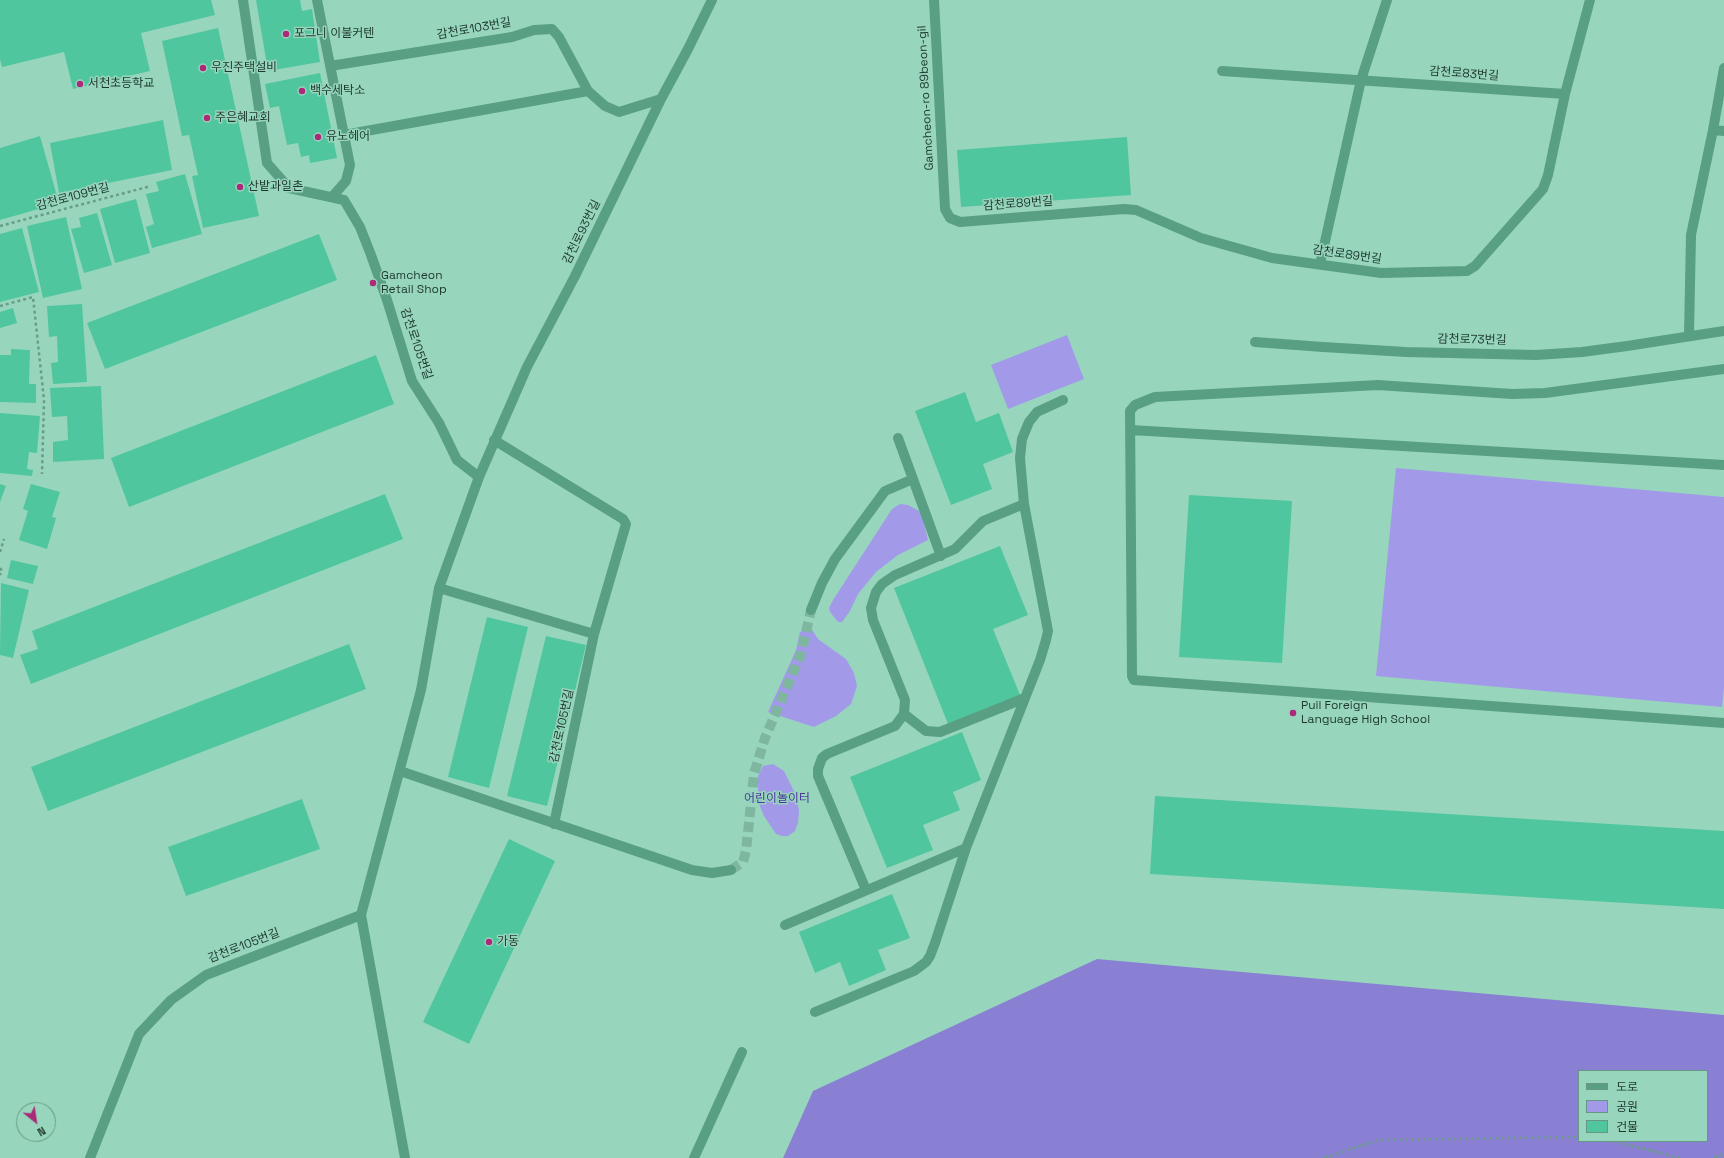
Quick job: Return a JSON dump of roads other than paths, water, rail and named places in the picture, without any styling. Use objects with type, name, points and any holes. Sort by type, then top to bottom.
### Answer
[{"type":"street","name":"감천로105번길","points":[[243,0],[267,163],[289,188],[344,200],[360,227],[387,300],[412,381],[439,423],[457,460],[479,477]]},
{"type":"street","points":[[317,0],[350,170],[346,181],[332,198]]},
{"type":"street","name":"감천로93번길","points":[[479,477],[527,367],[576,276],[660,99],[688,49],[712,0]]},
{"type":"street","name":"Gamcheon-ro 89beon-gil","points":[[934,0],[945,195]]},
{"type":"street","points":[[1320,264],[1361,80],[1387,0]]},
{"type":"street","name":"감천로89번길","points":[[945,195],[945,209],[950,218],[960,222],[1124,209],[1136,210],[1201,238],[1272,258],[1381,273],[1467,270],[1475,266],[1543,189],[1548,175],[1565,94],[1590,0]]},
{"type":"street","name":"감천로103번길","points":[[330,66],[512,36],[534,30],[552,29],[559,37],[588,91],[605,106],[619,112],[660,99]]},
{"type":"street","points":[[1688,335],[1690,235],[1713,130],[1724,68]]},
{"type":"street","name":"감천로83번길","points":[[1222,71],[1565,94]]},
{"type":"street","points":[[344,134],[588,91]]},
{"type":"street","points":[[1713,130],[1724,131]]},
{"type":"street","name":"감천로73번길","points":[[1255,342],[1406,352],[1536,355],[1582,352],[1627,346],[1688,335],[1724,331]]},
{"type":"street","points":[[1724,369],[1545,393],[1512,394],[1378,385],[1155,397],[1143,400],[1130,411],[1132,430],[1132,676],[1134,680],[1724,724]]},
{"type":"street","points":[[815,1012],[914,970],[926,962],[930,956],[966,848],[1044,650],[1048,631],[1024,504],[1020,458],[1024,431],[1029,422],[1037,412],[1063,400]]},
{"type":"street","points":[[1132,430],[1724,465]]},
{"type":"street","points":[[898,438],[941,556]]},
{"type":"street","name":"감천로105번길","points":[[494,440],[623,519],[626,524],[594,634],[554,824]]},
{"type":"street","points":[[405,1158],[361,915],[421,690],[440,588],[479,477]]},
{"type":"street","points":[[811,610],[822,583],[835,559],[885,491],[913,479]]},
{"type":"street","points":[[866,890],[818,776],[818,769],[822,758],[827,754],[895,726],[904,714],[905,700],[873,620],[873,599],[879,588],[888,579],[955,549],[983,521],[1024,504]]},
{"type":"street","points":[[440,588],[594,634]]},
{"type":"street","points":[[904,714],[926,731],[940,732],[1025,698]]},
{"type":"street","points":[[400,771],[692,870],[712,873],[731,870]]},
{"type":"street","points":[[785,925],[966,848]]},
{"type":"street","name":"감천로105번길","points":[[90,1158],[139,1034],[171,1000],[206,975],[361,915]]},
{"type":"street","points":[[694,1158],[742,1052]]},
{"type":"tunnel","points":[[731,870],[743,862],[746,851],[754,774],[765,738],[801,654],[811,610]]},
{"type":"place","name":"포그니 이불커텐","points":[[286,34]]},
{"type":"place","name":"우진주택설비","points":[[203,68]]},
{"type":"place","name":"서천초등학교","points":[[80,84]]},
{"type":"place","name":"백수세탁소","points":[[302,91]]},
{"type":"place","name":"주은혜교회","points":[[207,118]]},
{"type":"place","name":"유노헤어","points":[[318,137]]},
{"type":"place","name":"산밭과일촌","points":[[240,187]]},
{"type":"place","name":"Gamcheon Retail Shop","points":[[373,283]]},
{"type":"place","name":"Puil Foreign Language High School","points":[[1293,713]]},
{"type":"place","name":"가동","points":[[489,942]]},
{"type":"park label","name":"어린이놀이터","points":[[777,799]]}]
